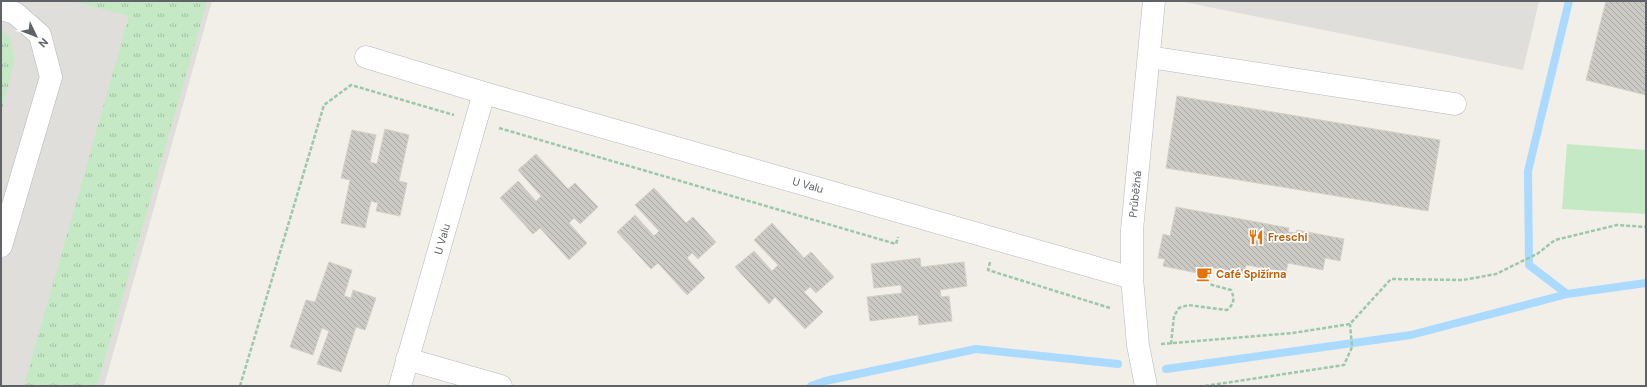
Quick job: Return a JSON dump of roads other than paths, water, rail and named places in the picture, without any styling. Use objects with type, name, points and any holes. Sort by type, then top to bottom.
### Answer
[{"type":"street","name":"Průběžná","points":[[1146,386],[1138,345],[1132,278],[1132,230],[1154,1]]},
{"type":"street","points":[[1,9],[15,13],[40,35],[51,77],[1,246]]},
{"type":"street","name":"U Valu","points":[[366,57],[1132,278]]},
{"type":"street","points":[[1149,57],[1455,104]]},
{"type":"street","name":"U Valu","points":[[400,386],[484,92]]},
{"type":"street","points":[[407,359],[500,386]]},
{"type":"waterway","points":[[1569,1],[1528,171],[1529,265],[1567,294],[1646,283]]},
{"type":"waterway","points":[[1166,369],[1411,335],[1567,294]]},
{"type":"waterway","points":[[811,386],[825,381],[976,349],[1118,364]]},
{"type":"place","name":"Freschi","points":[[1256,237]]},
{"type":"place","name":"Café Spižírna","points":[[1204,274]]}]
